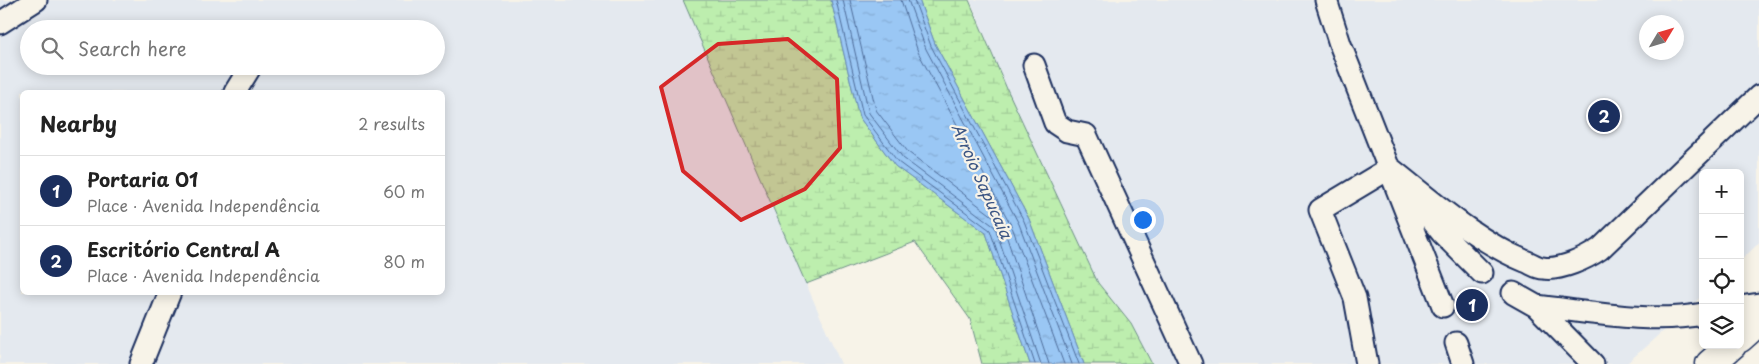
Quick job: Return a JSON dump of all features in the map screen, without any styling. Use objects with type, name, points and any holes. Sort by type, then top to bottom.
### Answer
[{"type":"main road","points":[[1744,334],[1759,321]]},
{"type":"main road","points":[[1710,364],[1727,349]]},
{"type":"lane","points":[[0,22],[36,0]]},
{"type":"lane","points":[[1326,0],[1340,44],[1443,306]]},
{"type":"lane","points":[[1034,65],[1055,123],[1067,131],[1086,135],[1191,364]]},
{"type":"lane","points":[[236,90],[245,75]]},
{"type":"lane","points":[[1390,168],[1452,216],[1509,255],[1544,269],[1584,260],[1600,249],[1759,96]]},
{"type":"lane","points":[[1390,168],[1442,233],[1482,272]]},
{"type":"lane","points":[[1366,364],[1354,298],[1320,210],[1390,168]]},
{"type":"lane","points":[[1513,293],[1536,306],[1593,364]]},
{"type":"lane","points":[[142,364],[169,295]]},
{"type":"lane","points":[[1744,306],[1759,304]]},
{"type":"lane","points":[[1536,306],[1626,315],[1684,318],[1699,315]]},
{"type":"lane","points":[[1456,342],[1463,364]]},
{"type":"highlighted area","points":[[788,39],[837,79],[840,148],[805,189],[741,220],[683,171],[661,87],[718,44]]},
{"type":"shaded area","points":[[0,0],[683,0],[841,364],[0,364]]},
{"type":"shaded area","points":[[970,0],[1759,0],[1759,243],[1744,257],[1744,169],[1699,169],[1699,299],[1626,364],[1152,364],[1131,324],[1098,283],[1007,89]]},
{"type":"green space","points":[[683,0],[831,0],[859,117],[895,166],[986,233],[1030,364],[982,364],[970,319],[915,242],[806,284]]},
{"type":"green space","points":[[919,0],[969,0],[1007,89],[1098,283],[1131,324],[1152,364],[1084,364],[1029,219],[935,44]]},
{"type":"water","name":"Arroio Sapucaia","points":[[831,0],[919,0],[935,44],[1029,219],[1084,364],[1030,364],[986,233],[895,166],[859,117]]},
{"type":"place","name":"Escritório Central A","points":[[1604,116]]},
{"type":"place","name":"Portaria 01","points":[[1472,305]]}]
